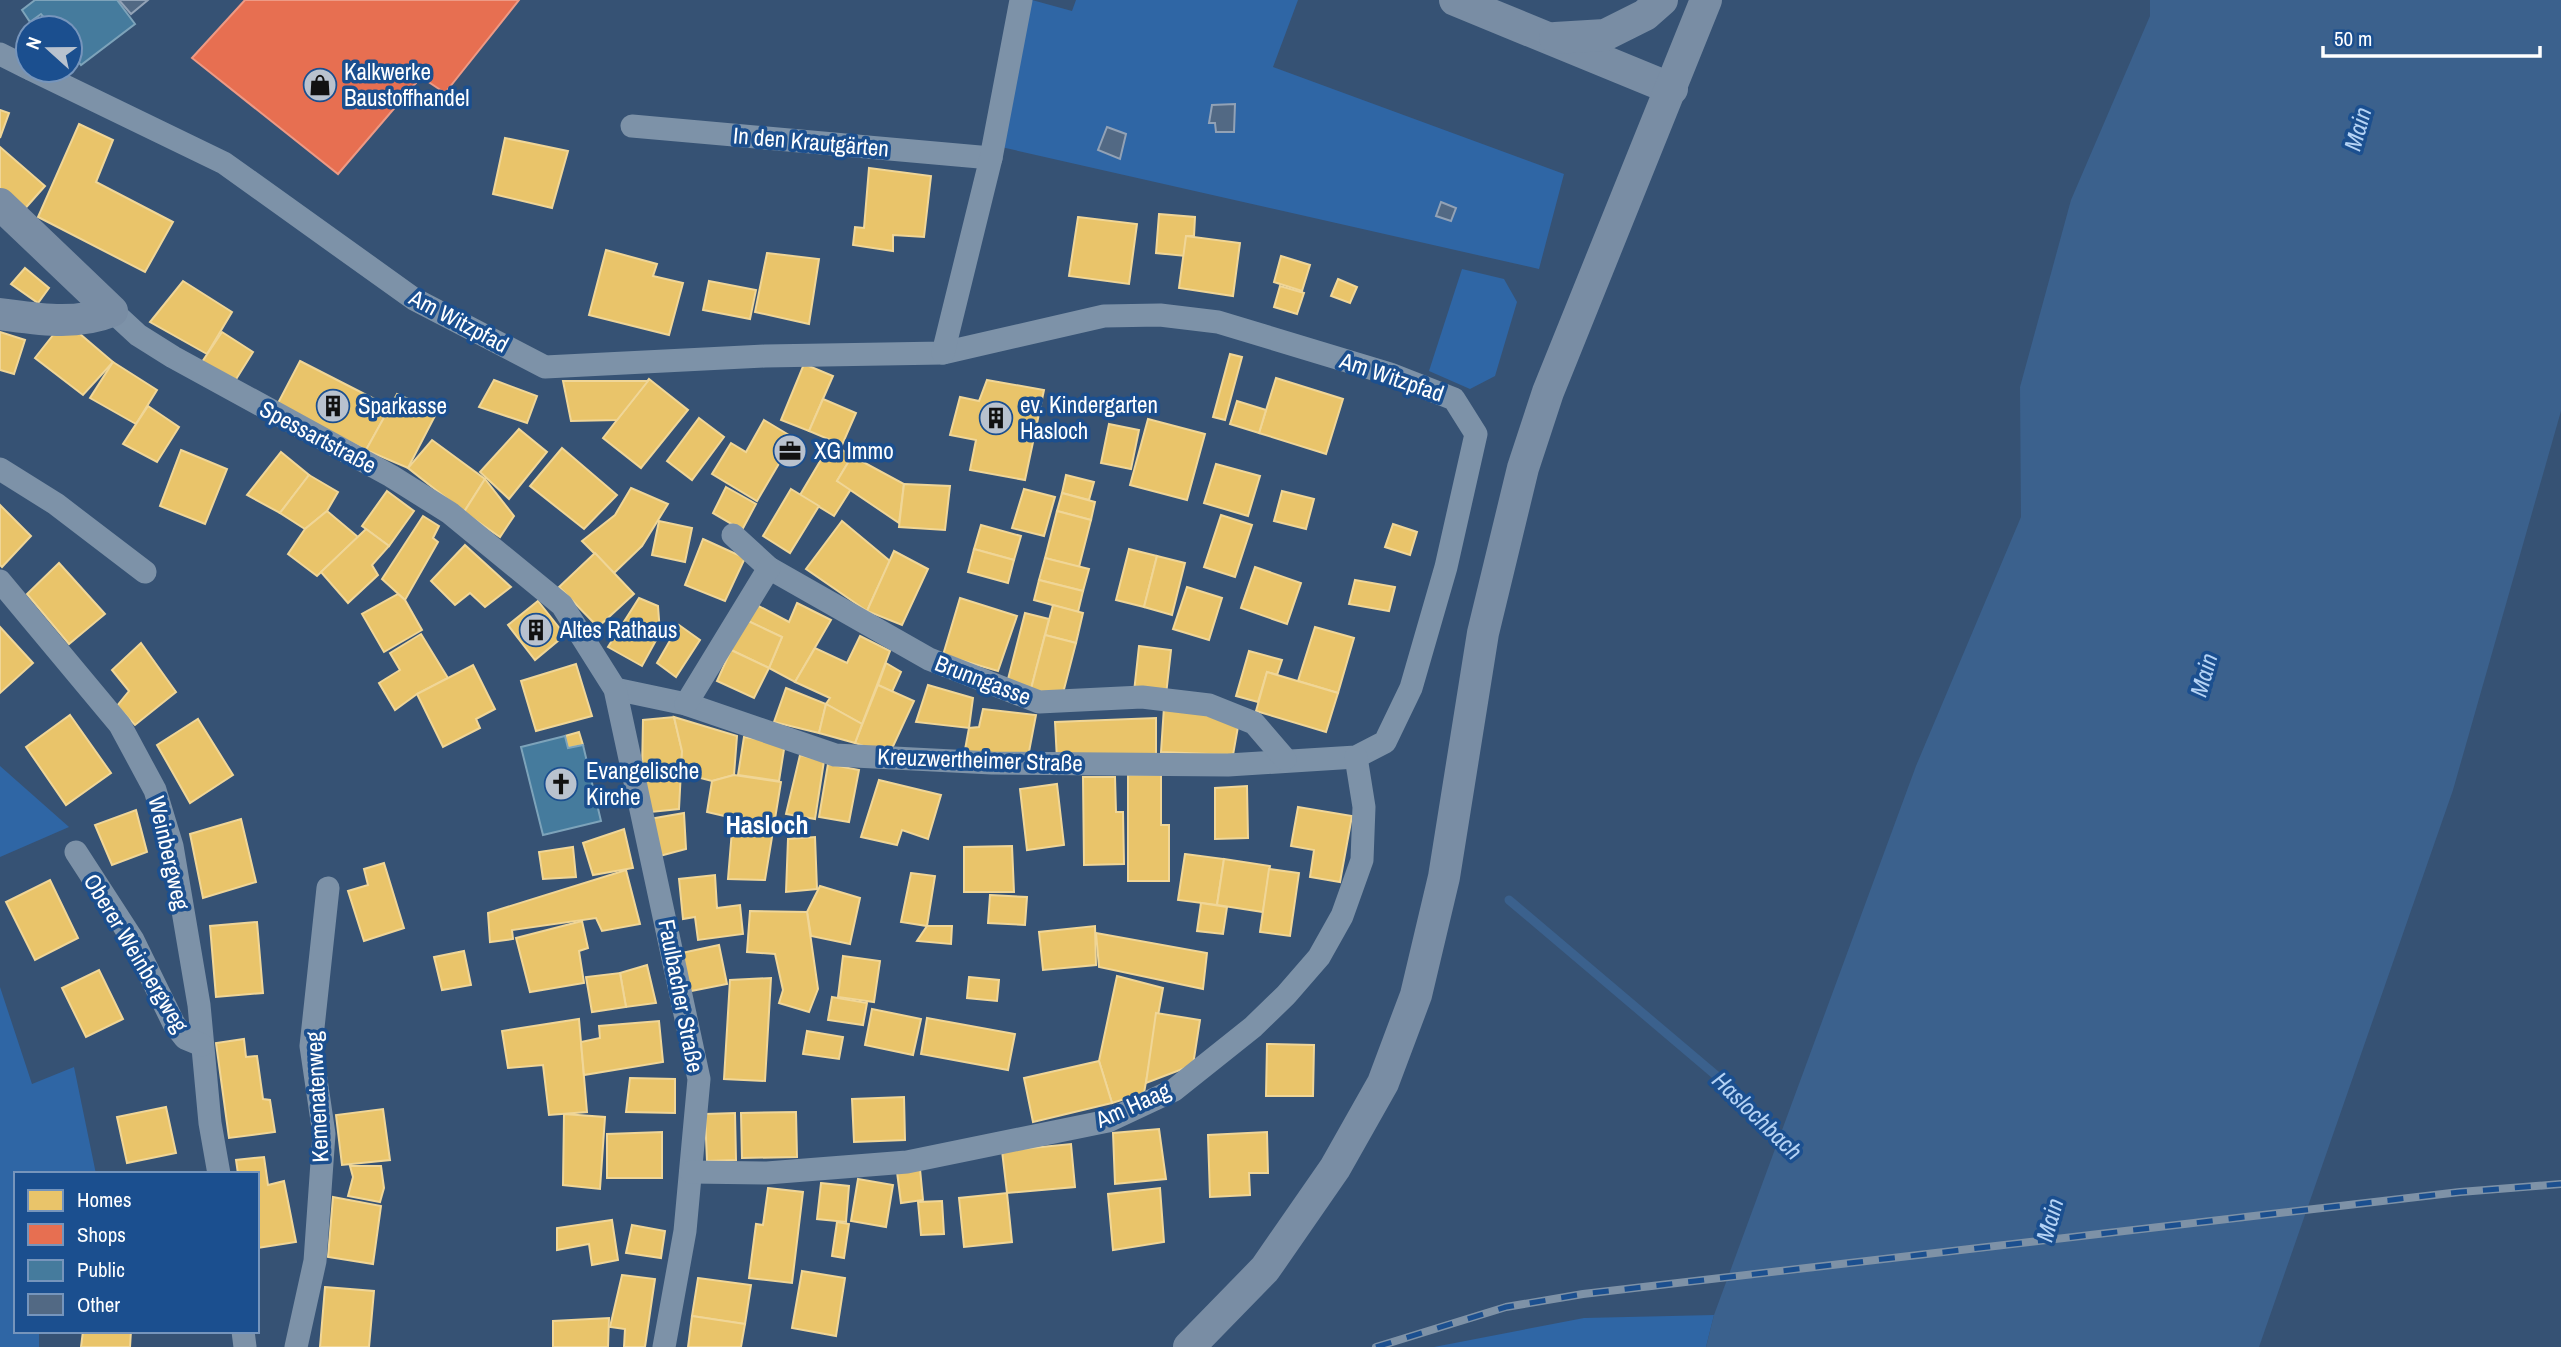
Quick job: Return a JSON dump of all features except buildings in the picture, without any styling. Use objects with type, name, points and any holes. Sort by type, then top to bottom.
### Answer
[{"type":"main road","points":[[1455,0],[1672,89]]},
{"type":"main road","points":[[1548,38],[1605,35],[1646,15],[1662,0]]},
{"type":"main road","points":[[1189,1347],[1265,1269],[1335,1168],[1383,1083],[1416,995],[1444,877],[1483,633],[1523,468],[1548,392],[1706,0]]},
{"type":"main road","name":"Spessartstraße","points":[[0,204],[112,311]]},
{"type":"main road","points":[[0,314],[74,322],[91,320],[112,311]]},
{"type":"street","points":[[943,353],[991,158],[1021,0]]},
{"type":"street","name":"Am Witzpfad","points":[[61,84],[224,163],[414,299],[545,367],[765,356],[943,353],[1104,316],[1160,315],[1218,322],[1390,374],[1454,399],[1476,434],[1446,567],[1411,688],[1385,742],[1356,757]]},
{"type":"street","name":"In den Krautgärten","points":[[632,127],[991,158]]},
{"type":"street","name":"Spessartstraße","points":[[112,311],[138,335],[173,357],[391,476],[450,513],[562,605],[615,689]]},
{"type":"street","points":[[0,469],[56,504],[145,572]]},
{"type":"street","name":"Brunngasse","points":[[733,536],[769,568],[929,659],[1039,702],[1142,697],[1209,705],[1254,723],[1285,759]]},
{"type":"street","points":[[687,704],[769,568]]},
{"type":"street","name":"Weinbergweg","points":[[0,581],[120,725],[155,790],[172,846],[199,1004],[210,1123],[219,1172]]},
{"type":"street","name":"Kreuzwertheimer Straße","points":[[615,689],[687,704],[835,755],[1006,763],[1228,765],[1285,759],[1356,757]]},
{"type":"street","name":"Faulbacher Straße","points":[[615,689],[699,1079],[685,1231],[664,1347]]},
{"type":"street","name":"Am Haag","points":[[691,1172],[766,1172],[907,1162],[1108,1121],[1174,1090],[1253,1027],[1286,995],[1319,957],[1342,916],[1362,860],[1364,807],[1356,757]]},
{"type":"street","name":"Oberer Weinbergweg","points":[[76,852],[133,940],[174,1024],[185,1038],[202,1045]]},
{"type":"street","name":"Kemenatenweg","points":[[296,1347],[315,1261],[324,1135],[311,1046],[328,888]]},
{"type":"shaded area","points":[[1032,0],[1072,11],[1076,0],[1298,0],[1273,67],[1564,174],[1539,269],[1001,147]]},
{"type":"shaded area","points":[[1462,269],[1504,279],[1517,302],[1495,376],[1470,389],[1429,371]]},
{"type":"shaded area","points":[[0,766],[69,827],[0,857]]},
{"type":"shaded area","points":[[0,987],[32,1084],[74,1067],[96,1172],[14,1172],[14,1333],[39,1333],[39,1347],[0,1347]]},
{"type":"shaded area","points":[[1714,1315],[1706,1347],[1434,1347],[1584,1318]]},
{"type":"water","name":"Main","points":[[2150,0],[2561,0],[2561,411],[2453,790],[2259,1347],[1706,1347],[1714,1315],[1916,766],[2021,517],[2020,387],[2071,200],[2150,16]]},
{"type":"waterway","name":"Haslochbach","points":[[1509,900],[1718,1077],[1786,1144]]},
{"type":"railway","points":[[1376,1347],[1506,1307],[1583,1294],[2460,1192],[2561,1184]]},
{"type":"place","name":"Kalkwerke Baustoffhandel","points":[[320,85]]},
{"type":"place","name":"Sparkasse","points":[[333,406]]},
{"type":"place","name":"ev. Kindergarten Hasloch","points":[[996,418]]},
{"type":"place","name":"XG Immo","points":[[790,451]]},
{"type":"place","name":"Altes Rathaus","points":[[536,630]]},
{"type":"place","name":"Evangelische Kirche","points":[[561,784]]},
{"type":"district","name":"Hasloch","points":[[767,825]]}]
